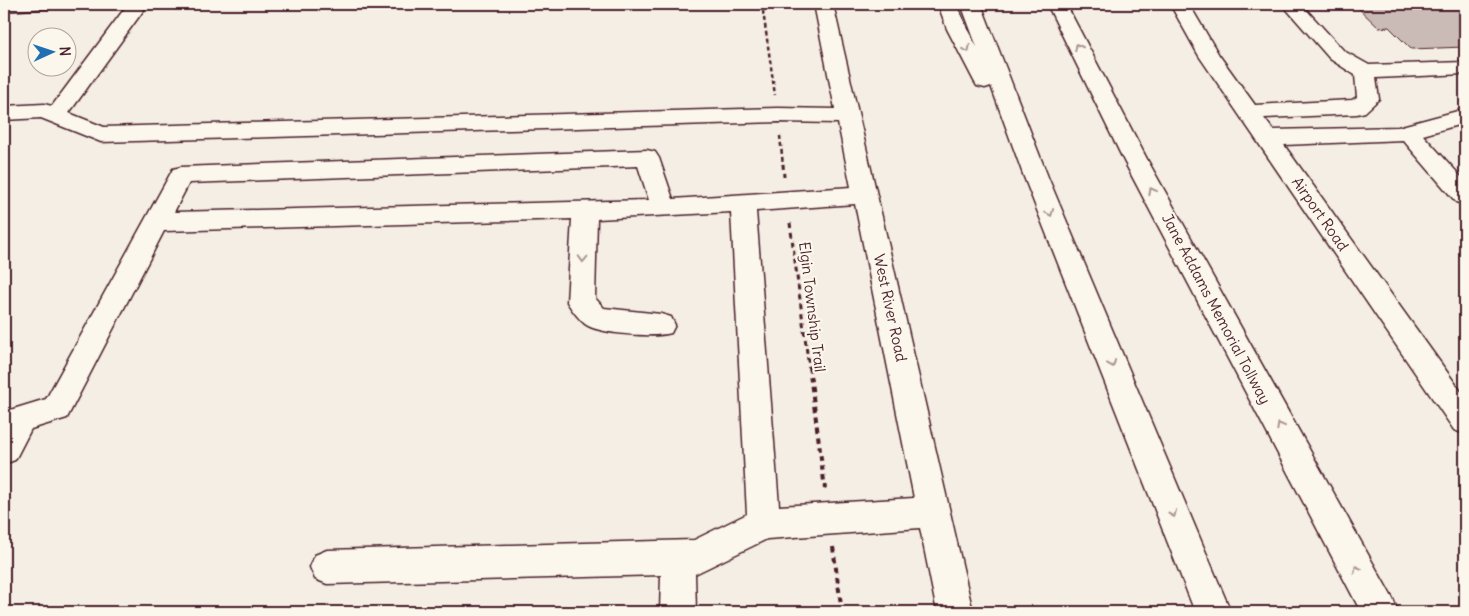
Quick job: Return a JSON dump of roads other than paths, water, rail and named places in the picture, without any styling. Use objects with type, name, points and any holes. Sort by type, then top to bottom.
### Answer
[{"type":"main road","points":[[4,5],[42,4]]},
{"type":"main road","points":[[56,116],[138,4]]},
{"type":"main road","name":"West River Road","points":[[824,4],[955,612]]},
{"type":"main road","points":[[948,4],[957,29],[1036,178]]},
{"type":"main road","points":[[972,4],[1036,178],[1214,612]]},
{"type":"main road","name":"Jane Addams Memorial Tollway","points":[[1056,4],[1136,161],[1380,612]]},
{"type":"main road","name":"Airport Road","points":[[1180,4],[1209,56],[1465,421]]},
{"type":"main road","points":[[1292,4],[1336,55],[1365,72],[1465,68]]},
{"type":"main road","points":[[1249,112],[1357,107],[1368,99],[1365,72]]},
{"type":"main road","points":[[4,113],[44,111],[101,135],[778,115],[848,116]]},
{"type":"main road","points":[[1266,138],[1409,133],[1464,118]]},
{"type":"main road","points":[[1409,133],[1465,196]]},
{"type":"main road","points":[[4,450],[21,420],[56,409],[181,175],[647,158],[664,208]]},
{"type":"main road","points":[[156,222],[664,208],[865,195]]},
{"type":"main road","points":[[742,204],[764,523]]},
{"type":"main road","points":[[585,210],[581,302],[596,316],[620,322],[661,325]]},
{"type":"main road","points":[[327,567],[696,557],[764,523],[933,512]]},
{"type":"main road","points":[[678,557],[678,612]]}]
